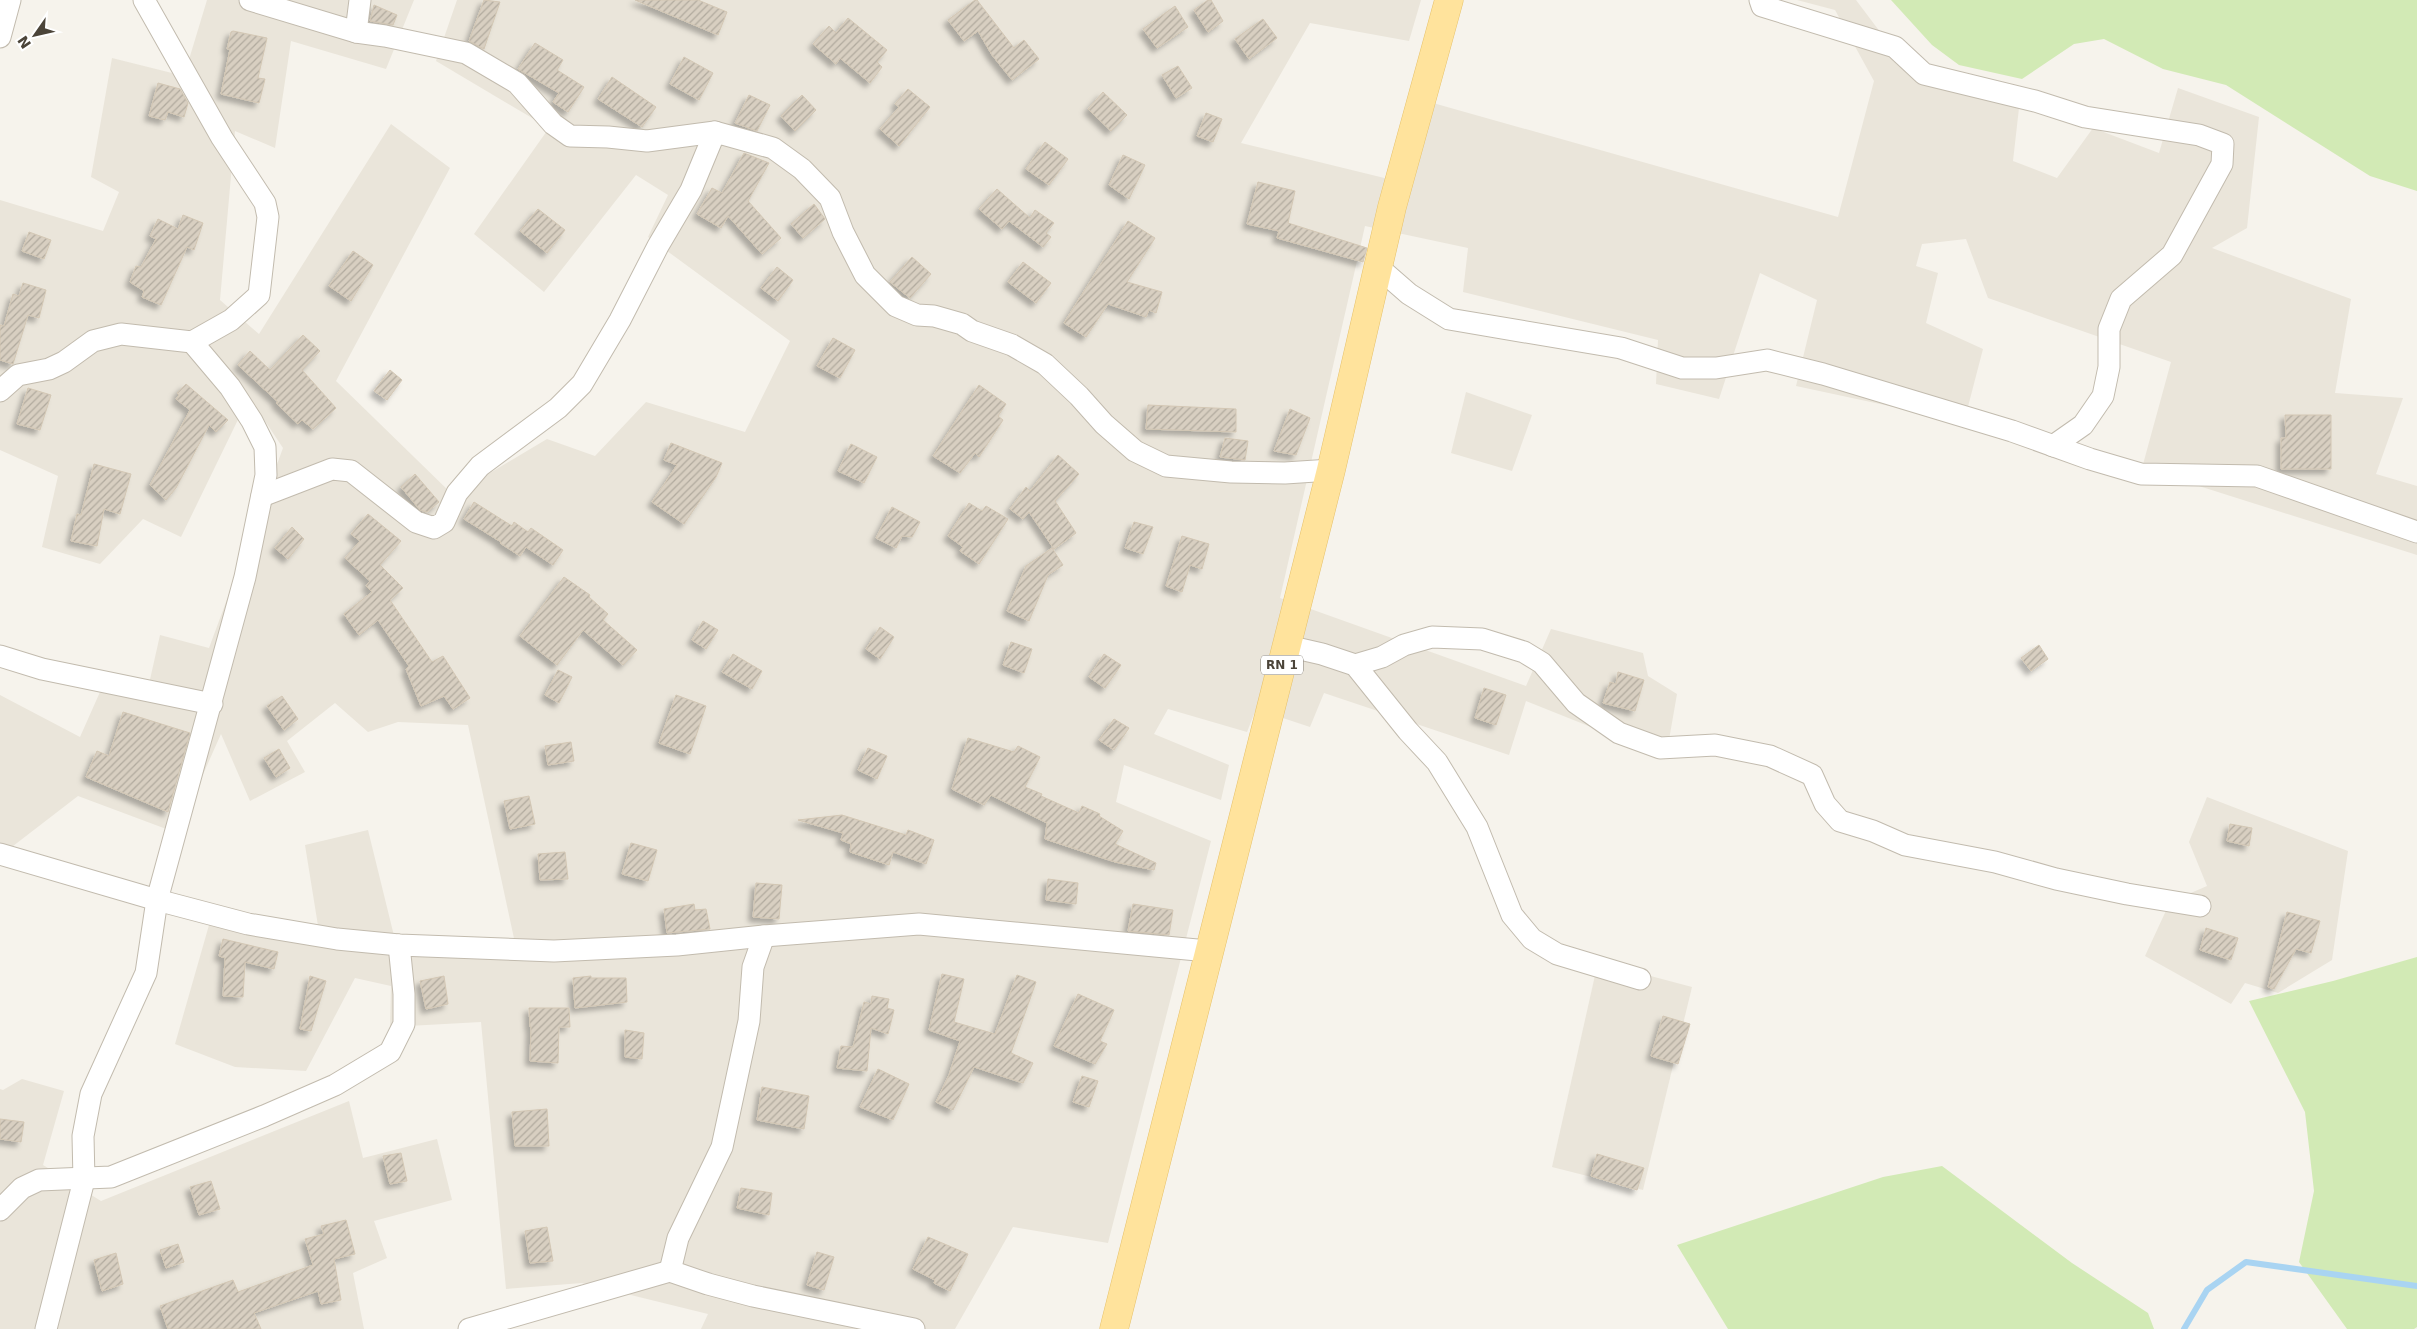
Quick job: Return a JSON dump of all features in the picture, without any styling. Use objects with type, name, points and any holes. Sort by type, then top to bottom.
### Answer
[{"type":"main road","name":"RN 1","points":[[1114,1329],[1331,470],[1392,207],[1449,0]]},
{"type":"street","points":[[0,38],[10,0]]},
{"type":"street","points":[[0,391],[18,375],[49,369],[64,362],[93,341],[121,334],[192,342],[231,320],[259,295],[268,217],[265,203],[222,138],[144,0]]},
{"type":"street","points":[[250,0],[356,32],[385,36],[466,53],[517,83],[553,124],[570,136],[646,141],[715,132],[773,148],[802,169],[830,198],[843,232],[864,275],[896,306],[917,315],[934,316],[962,324],[972,331],[1012,345],[1037,359],[1079,396],[1104,424],[1135,451],[1166,466],[1231,472],[1285,473],[1331,470]]},
{"type":"street","points":[[356,32],[360,0]]},
{"type":"street","points":[[1760,0],[1762,6],[1895,47],[1924,74],[2034,100],[2085,117],[2200,135],[2223,144],[2222,164],[2172,255],[2120,299],[2109,329],[2109,367],[2103,396],[2083,425],[2053,446]]},
{"type":"street","points":[[262,496],[332,469],[351,471],[416,522],[434,528],[444,522],[457,493],[480,466],[558,408],[582,384],[620,320],[658,246],[691,190],[715,132]]},
{"type":"street","points":[[1378,267],[1409,294],[1450,319],[1621,348],[1682,368],[1716,368],[1767,360],[1824,374],[2012,431],[2141,474],[2257,476],[2417,532]]},
{"type":"street","points":[[46,1329],[84,1180],[83,1136],[91,1094],[146,973],[157,900],[246,578],[266,475],[265,447],[252,420],[230,387],[192,342]]},
{"type":"street","points":[[1355,665],[1382,657],[1404,645],[1432,637],[1482,639],[1524,652],[1542,663],[1576,703],[1620,734],[1660,748],[1715,745],[1770,756],[1812,775],[1825,804],[1840,821],[1873,831],[1905,845],[1996,862],[2056,879],[2127,894],[2200,906]]},
{"type":"street","points":[[1287,646],[1322,654],[1355,665],[1408,731],[1437,762],[1477,827],[1512,915],[1532,939],[1557,954],[1640,979]]},
{"type":"street","points":[[0,656],[42,669],[212,704]]},
{"type":"street","points":[[0,854],[157,900],[248,924],[337,939],[399,945],[554,952],[677,945],[919,924],[1208,951]]},
{"type":"street","points":[[670,1271],[678,1238],[722,1147],[749,1021],[754,967],[764,936]]},
{"type":"street","points":[[0,1210],[22,1188],[40,1180],[84,1180],[111,1177],[264,1116],[335,1085],[390,1052],[404,1024],[404,994],[399,945]]},
{"type":"street","points":[[469,1329],[670,1271],[753,1296],[914,1329]]},
{"type":"shaded area","points":[[207,0],[414,0],[386,69],[291,41],[275,148],[235,131],[220,300],[259,334],[391,124],[450,168],[336,381],[453,495],[547,439],[595,456],[646,402],[745,432],[790,341],[648,237],[668,195],[636,175],[544,292],[474,234],[549,128],[436,61],[457,0],[1421,0],[1409,41],[1310,23],[1241,143],[1413,185],[1433,103],[1838,217],[1874,81],[1835,10],[1797,0],[1856,0],[1905,65],[2019,108],[2013,161],[2057,178],[2093,128],[2159,153],[2178,88],[2259,117],[2247,228],[2212,248],[2351,299],[2335,393],[2403,398],[2376,474],[2417,486],[2417,555],[2142,468],[2171,362],[1988,298],[1966,239],[1922,244],[1916,266],[1938,273],[1926,323],[1983,349],[1964,422],[1796,386],[1817,300],[1760,273],[1719,399],[1656,384],[1658,340],[1463,292],[1468,248],[1365,226],[1280,598],[1526,686],[1551,629],[1643,653],[1648,676],[1677,694],[1666,757],[1526,701],[1509,755],[1324,693],[1310,727],[1256,709],[1247,732],[1168,709],[1154,734],[1229,765],[1221,800],[1124,765],[1116,802],[1211,841],[1108,1243],[1013,1227],[955,1329],[701,1329],[708,1314],[582,1283],[506,1289],[481,1022],[390,1027],[391,986],[355,978],[306,1071],[235,1067],[175,1044],[211,918],[319,932],[305,845],[368,830],[397,948],[515,943],[468,725],[398,722],[368,732],[335,703],[287,741],[305,772],[250,801],[221,734],[177,833],[78,796],[4,853],[0,851],[0,695],[80,737],[108,674],[149,684],[160,635],[209,648],[283,448],[249,397],[181,537],[143,519],[100,564],[42,547],[58,476],[0,450],[0,200],[103,231],[119,192],[91,177],[112,58],[184,76]]},
{"type":"shaded area","points":[[1466,392],[1532,415],[1512,471],[1451,453]]},
{"type":"shaded area","points":[[2207,797],[2348,851],[2332,960],[2278,993],[2245,983],[2231,1004],[2145,956],[2170,902],[2207,886],[2189,842]]},
{"type":"shaded area","points":[[1598,962],[1692,987],[1643,1190],[1552,1167]]},
{"type":"shaded area","points":[[22,1079],[64,1091],[43,1165],[101,1201],[349,1101],[363,1158],[437,1139],[452,1200],[374,1221],[387,1258],[353,1273],[364,1329],[0,1329],[0,1089],[3,1090]]},
{"type":"green space","points":[[1891,0],[2417,0],[2417,191],[2370,176],[2226,85],[2163,69],[2104,39],[2074,44],[2022,79],[1959,65],[1932,45]]},
{"type":"green space","points":[[2417,957],[2417,1327],[2414,1329],[2347,1329],[2299,1262],[2314,1191],[2305,1112],[2249,1001],[2333,981]]},
{"type":"green space","points":[[1942,1166],[2072,1263],[2148,1313],[2154,1329],[1728,1329],[1677,1245],[1883,1177]]},
{"type":"building","points":[[484,0],[500,2],[484,49],[469,41]]},
{"type":"building","points":[[635,0],[698,0],[727,12],[718,35]]},
{"type":"building","points":[[977,0],[1014,48],[1024,40],[1039,59],[1012,80],[992,55],[978,31],[964,41],[948,20]]},
{"type":"building","points":[[1208,0],[1211,0],[1223,21],[1208,32],[1194,10]]},
{"type":"building","points":[[374,5],[397,15],[393,25],[370,21]]},
{"type":"building","points":[[1175,6],[1188,27],[1157,48],[1143,29]]},
{"type":"building","points":[[848,18],[887,50],[877,62],[882,67],[870,83],[840,58],[836,64],[813,44],[829,26],[836,33]]},
{"type":"building","points":[[1263,19],[1277,38],[1249,59],[1235,39]]},
{"type":"building","points":[[231,32],[267,38],[258,78],[265,79],[259,103],[221,94],[230,49],[227,49]]},
{"type":"building","points":[[535,43],[563,60],[557,70],[584,87],[568,112],[553,102],[559,93],[518,69]]},
{"type":"building","points":[[684,57],[713,73],[699,100],[670,84]]},
{"type":"building","points":[[1178,66],[1192,88],[1176,98],[1162,75]]},
{"type":"building","points":[[612,77],[656,107],[642,127],[598,99]]},
{"type":"building","points":[[158,83],[180,89],[188,103],[184,117],[168,112],[165,120],[149,116]]},
{"type":"building","points":[[908,89],[930,107],[899,146],[880,129],[899,107],[895,104]]},
{"type":"building","points":[[1103,92],[1127,115],[1111,131],[1088,109]]},
{"type":"building","points":[[749,95],[770,105],[757,131],[735,123]]},
{"type":"building","points":[[802,95],[816,110],[795,131],[781,116]]},
{"type":"building","points":[[1206,113],[1222,119],[1213,142],[1197,136]]},
{"type":"building","points":[[1045,142],[1068,159],[1049,185],[1026,169]]},
{"type":"building","points":[[744,153],[769,163],[748,201],[781,238],[762,254],[728,216],[721,228],[697,214],[712,188],[722,193]]},
{"type":"building","points":[[1123,155],[1145,165],[1129,199],[1109,185]]},
{"type":"building","points":[[1258,182],[1295,191],[1288,223],[1367,248],[1363,262],[1277,238],[1279,231],[1247,224]]},
{"type":"building","points":[[997,189],[1030,218],[1035,210],[1054,223],[1046,233],[1051,237],[1043,247],[1009,221],[1002,229],[979,209]]},
{"type":"building","points":[[814,204],[825,219],[803,238],[791,224]]},
{"type":"building","points":[[538,209],[565,230],[547,253],[520,231]]},
{"type":"building","points":[[183,215],[203,223],[194,250],[187,247],[161,305],[142,297],[144,291],[130,282],[136,266],[141,267],[156,239],[150,236],[158,219],[178,229]]},
{"type":"building","points":[[1128,221],[1155,238],[1127,282],[1162,292],[1156,313],[1149,310],[1146,317],[1108,304],[1086,337],[1064,323]]},
{"type":"building","points":[[29,232],[51,240],[44,259],[22,251]]},
{"type":"building","points":[[353,251],[373,265],[351,301],[329,286]]},
{"type":"building","points":[[912,257],[931,274],[910,298],[890,282]]},
{"type":"building","points":[[1023,262],[1051,283],[1036,303],[1008,282]]},
{"type":"building","points":[[777,267],[793,280],[778,301],[761,288]]},
{"type":"building","points":[[23,283],[46,290],[39,318],[28,315],[13,364],[0,360],[0,325],[4,326],[13,294],[19,296]]},
{"type":"building","points":[[303,335],[320,351],[302,370],[336,408],[313,429],[302,420],[298,424],[276,403],[278,402],[238,365],[250,351],[270,370]]},
{"type":"building","points":[[833,338],[855,350],[840,378],[817,366]]},
{"type":"building","points":[[390,370],[402,380],[387,400],[374,391]]},
{"type":"building","points":[[186,384],[228,420],[216,432],[209,425],[176,488],[166,500],[150,485],[190,410],[176,399],[179,395],[177,393]]},
{"type":"building","points":[[979,385],[1006,404],[998,416],[1003,420],[979,457],[975,453],[960,473],[933,456]]},
{"type":"building","points":[[28,388],[51,395],[40,430],[17,424]]},
{"type":"building","points":[[1148,405],[1236,409],[1236,432],[1146,429]]},
{"type":"building","points":[[1290,409],[1310,418],[1296,455],[1274,451]]},
{"type":"building","points":[[2285,415],[2331,415],[2331,469],[2281,469],[2281,438],[2286,438]]},
{"type":"building","points":[[1225,438],[1248,441],[1245,460],[1220,457]]},
{"type":"building","points":[[671,443],[722,463],[716,477],[684,524],[652,502],[677,465],[664,460]]},
{"type":"building","points":[[851,444],[877,457],[864,483],[838,471]]},
{"type":"building","points":[[1058,455],[1079,474],[1055,501],[1076,533],[1054,549],[1029,512],[1023,519],[1010,509],[1026,487],[1030,491]]},
{"type":"building","points":[[94,464],[131,474],[120,514],[104,509],[97,546],[71,541],[77,514],[81,515]]},
{"type":"building","points":[[415,474],[439,502],[427,512],[420,510],[401,487]]},
{"type":"building","points":[[474,502],[512,526],[514,522],[528,532],[531,528],[563,550],[553,565],[526,547],[520,556],[464,519]]},
{"type":"building","points":[[969,503],[982,511],[986,506],[1008,519],[979,564],[960,551],[963,547],[948,536]]},
{"type":"building","points":[[892,507],[920,522],[912,537],[902,536],[896,548],[876,538]]},
{"type":"building","points":[[368,514],[401,541],[380,565],[403,588],[390,600],[432,662],[443,656],[470,698],[453,709],[444,696],[421,706],[406,669],[409,666],[378,620],[359,635],[344,614],[372,592],[366,586],[370,581],[345,558],[360,541],[351,534]]},
{"type":"building","points":[[1134,522],[1153,527],[1143,554],[1125,548]]},
{"type":"building","points":[[292,527],[304,539],[288,559],[275,548]]},
{"type":"building","points":[[1182,536],[1209,544],[1202,569],[1190,565],[1182,592],[1166,586]]},
{"type":"building","points":[[1052,548],[1063,565],[1048,575],[1029,621],[1007,611],[1026,566]]},
{"type":"building","points":[[564,577],[590,595],[589,597],[608,614],[603,620],[637,650],[623,665],[583,630],[557,665],[520,636]]},
{"type":"building","points":[[703,621],[718,630],[706,649],[692,640]]},
{"type":"building","points":[[880,627],[894,637],[880,659],[866,649]]},
{"type":"building","points":[[1011,642],[1032,649],[1024,673],[1003,665]]},
{"type":"building","points":[[2039,645],[2048,659],[2031,671],[2021,658]]},
{"type":"building","points":[[733,654],[762,671],[752,689],[722,672]]},
{"type":"building","points":[[1104,654],[1121,665],[1105,688],[1089,677]]},
{"type":"building","points":[[558,670],[572,677],[559,703],[545,695]]},
{"type":"building","points":[[1618,672],[1644,680],[1635,711],[1603,703],[1610,682],[1616,684]]},
{"type":"building","points":[[1484,688],[1506,695],[1496,725],[1475,718]]},
{"type":"building","points":[[676,695],[706,706],[690,754],[659,743]]},
{"type":"building","points":[[282,696],[298,719],[284,730],[267,706]]},
{"type":"building","points":[[123,712],[190,733],[168,812],[86,777],[97,751],[109,756]]},
{"type":"building","points":[[1114,719],[1129,728],[1114,750],[1099,740]]},
{"type":"building","points":[[968,738],[1014,752],[1018,746],[1040,757],[1025,787],[1079,813],[1082,806],[1100,814],[1099,816],[1123,831],[1115,844],[1156,863],[1154,870],[1115,862],[1045,839],[1047,823],[991,795],[984,805],[952,789]]},
{"type":"building","points":[[571,742],[574,761],[548,765],[545,746]]},
{"type":"building","points":[[868,748],[887,756],[877,779],[858,770]]},
{"type":"building","points":[[279,749],[290,768],[276,777],[264,758]]},
{"type":"building","points":[[529,796],[535,824],[510,829],[504,801]]},
{"type":"building","points":[[842,815],[906,835],[908,830],[934,840],[926,864],[893,852],[889,865],[850,852],[851,844],[841,840],[843,833],[798,820]]},
{"type":"building","points":[[2230,824],[2252,828],[2249,846],[2227,841]]},
{"type":"building","points":[[631,843],[657,850],[648,881],[622,874]]},
{"type":"building","points":[[565,852],[568,879],[540,880],[538,854]]},
{"type":"building","points":[[1048,879],[1078,883],[1076,904],[1046,900]]},
{"type":"building","points":[[756,883],[782,885],[779,919],[753,917]]},
{"type":"building","points":[[694,904],[695,910],[706,909],[710,929],[667,933],[664,909]]},
{"type":"building","points":[[1133,904],[1173,910],[1169,935],[1128,931]]},
{"type":"building","points":[[2287,912],[2320,921],[2311,953],[2296,949],[2274,989],[2268,987]]},
{"type":"building","points":[[2206,928],[2238,938],[2231,960],[2200,950]]},
{"type":"building","points":[[223,939],[278,952],[274,969],[245,962],[243,997],[223,996],[225,958],[219,956]]},
{"type":"building","points":[[942,974],[964,979],[954,1022],[995,1034],[1017,975],[1036,982],[1011,1053],[1033,1063],[1023,1083],[974,1067],[953,1110],[936,1102],[949,1075],[960,1041],[929,1030]]},
{"type":"building","points":[[310,976],[326,981],[311,1031],[300,1029]]},
{"type":"building","points":[[444,976],[448,1004],[426,1009],[420,981]]},
{"type":"building","points":[[591,976],[591,978],[626,978],[627,1002],[575,1008],[573,978]]},
{"type":"building","points":[[1078,994],[1114,1010],[1100,1041],[1107,1044],[1095,1064],[1054,1046]]},
{"type":"building","points":[[872,996],[889,999],[887,1008],[894,1010],[888,1034],[871,1028],[867,1071],[837,1068],[841,1046],[853,1047],[864,1002],[871,1004]]},
{"type":"building","points":[[529,1008],[569,1008],[570,1027],[559,1027],[558,1063],[530,1061],[531,1027]]},
{"type":"building","points":[[1663,1016],[1690,1024],[1678,1064],[1651,1056]]},
{"type":"building","points":[[625,1030],[644,1033],[642,1059],[625,1057]]},
{"type":"building","points":[[878,1069],[909,1084],[893,1120],[860,1107]]},
{"type":"building","points":[[1082,1076],[1098,1081],[1089,1107],[1073,1102]]},
{"type":"building","points":[[762,1087],[809,1096],[804,1129],[757,1120]]},
{"type":"building","points":[[547,1109],[549,1146],[515,1146],[512,1112]]},
{"type":"building","points":[[0,1119],[24,1122],[21,1142],[0,1139]]},
{"type":"building","points":[[401,1153],[407,1181],[390,1184],[383,1156]]},
{"type":"building","points":[[1597,1154],[1644,1168],[1637,1190],[1591,1176]]},
{"type":"building","points":[[211,1181],[220,1209],[199,1215],[190,1187]]},
{"type":"building","points":[[741,1188],[772,1193],[769,1215],[737,1208]]},
{"type":"building","points":[[346,1220],[355,1254],[334,1259],[341,1300],[321,1304],[318,1291],[254,1313],[261,1329],[168,1329],[160,1306],[233,1280],[238,1292],[313,1265],[305,1239],[324,1234],[321,1226]]},
{"type":"building","points":[[547,1227],[553,1261],[530,1263],[525,1231]]},
{"type":"building","points":[[928,1237],[968,1254],[950,1291],[934,1283],[935,1280],[913,1269]]},
{"type":"building","points":[[178,1244],[184,1262],[166,1268],[160,1250]]},
{"type":"building","points":[[817,1252],[834,1257],[824,1290],[807,1285]]},
{"type":"building","points":[[116,1253],[123,1284],[102,1291],[94,1260]]},
{"type":"waterway","points":[[2184,1329],[2207,1290],[2246,1262],[2417,1286]]}]
